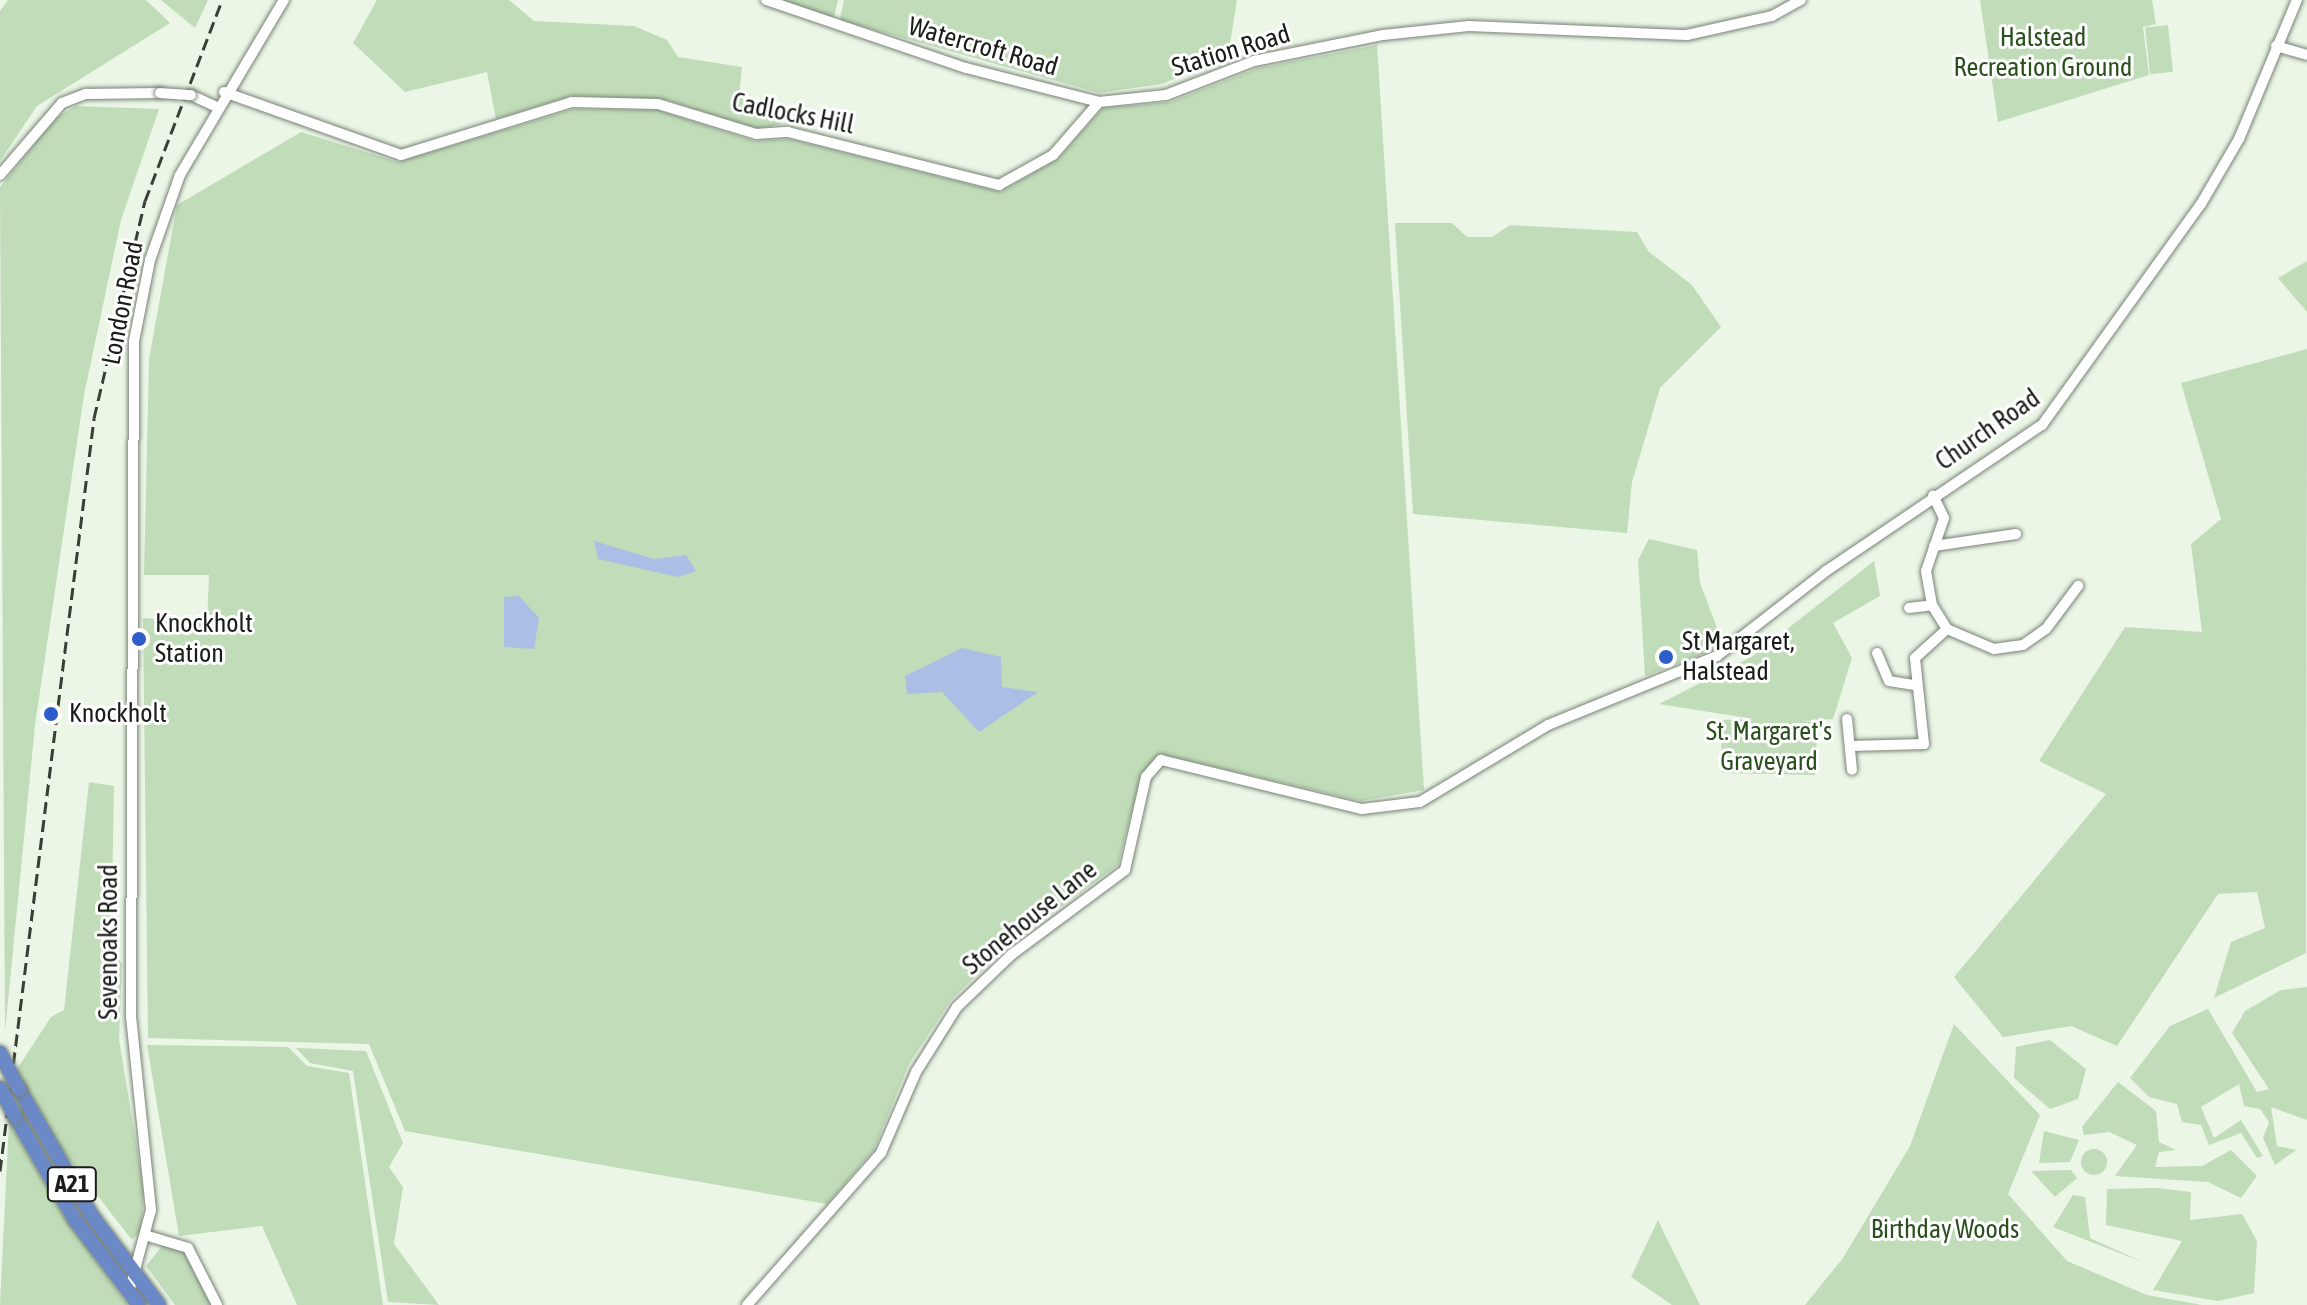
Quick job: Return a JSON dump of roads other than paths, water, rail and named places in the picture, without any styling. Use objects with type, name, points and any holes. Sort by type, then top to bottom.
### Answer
[{"type":"highway","name":"A21","points":[[0,1053],[134,1275],[159,1305]]},
{"type":"highway","name":"A21","points":[[0,1088],[75,1220],[134,1299]]},
{"type":"street","name":"London Road","points":[[131,646],[136,325],[163,220],[215,106],[284,0]]},
{"type":"street","name":"Watercroft Road","points":[[766,0],[966,68],[1099,102]]},
{"type":"street","name":"Station Road","points":[[1099,102],[1166,95],[1254,61],[1383,35],[1469,26],[1687,35],[1772,16],[1801,0]]},
{"type":"street","name":"Church Road","points":[[1625,689],[1717,656],[1933,495],[2042,425],[2072,391],[2097,345],[2201,204],[2239,139],[2297,0]]},
{"type":"street","points":[[2276,46],[2307,55]]},
{"type":"street","name":"Cadlocks Hill","points":[[224,92],[401,155],[572,102],[658,104],[756,134],[788,132],[999,185],[1053,155],[1099,102]]},
{"type":"street","points":[[0,175],[62,103],[86,94],[191,95],[215,106]]},
{"type":"street","points":[[1933,495],[1944,518],[1926,571],[1932,605],[1947,629],[1994,649],[2023,645],[2046,629],[2078,586]]},
{"type":"street","points":[[1934,546],[2016,534]]},
{"type":"street","points":[[1909,608],[1932,605]]},
{"type":"street","points":[[1915,685],[1920,647],[1947,629]]},
{"type":"street","name":"Sevenoaks Road","points":[[131,646],[131,1033],[150,1178],[148,1236],[134,1275],[134,1299]]},
{"type":"street","points":[[1851,746],[1924,744],[1922,693],[1915,685],[1889,681],[1877,653]]},
{"type":"street","name":"Stonehouse Lane","points":[[747,1305],[881,1153],[916,1072],[957,1007],[1011,955],[1125,870],[1146,777],[1161,760],[1362,809],[1420,802],[1625,689]]},
{"type":"street","points":[[1847,719],[1852,770]]},
{"type":"street","points":[[148,1236],[188,1248],[217,1305]]},
{"type":"water","points":[[594,541],[654,559],[686,555],[696,571],[678,577],[598,559]]},
{"type":"water","points":[[519,596],[539,618],[534,649],[504,647],[504,597]]},
{"type":"water","points":[[962,648],[1001,657],[1002,687],[1038,692],[979,732],[942,692],[907,694],[905,676]]},
{"type":"railway","points":[[0,1171],[94,418],[145,201],[222,0]]},
{"type":"place","name":"Knockholt Station","points":[[139,639]]},
{"type":"place","name":"St Margaret, Halstead","points":[[1666,657]]},
{"type":"place","name":"Knockholt","points":[[51,714]]},
{"type":"park label","name":"Halstead Recreation Ground","points":[[2043,53]]},
{"type":"park label","name":"St. Margaret's Graveyard","points":[[1769,747]]},
{"type":"park label","name":"Birthday Woods","points":[[1945,1230]]}]
